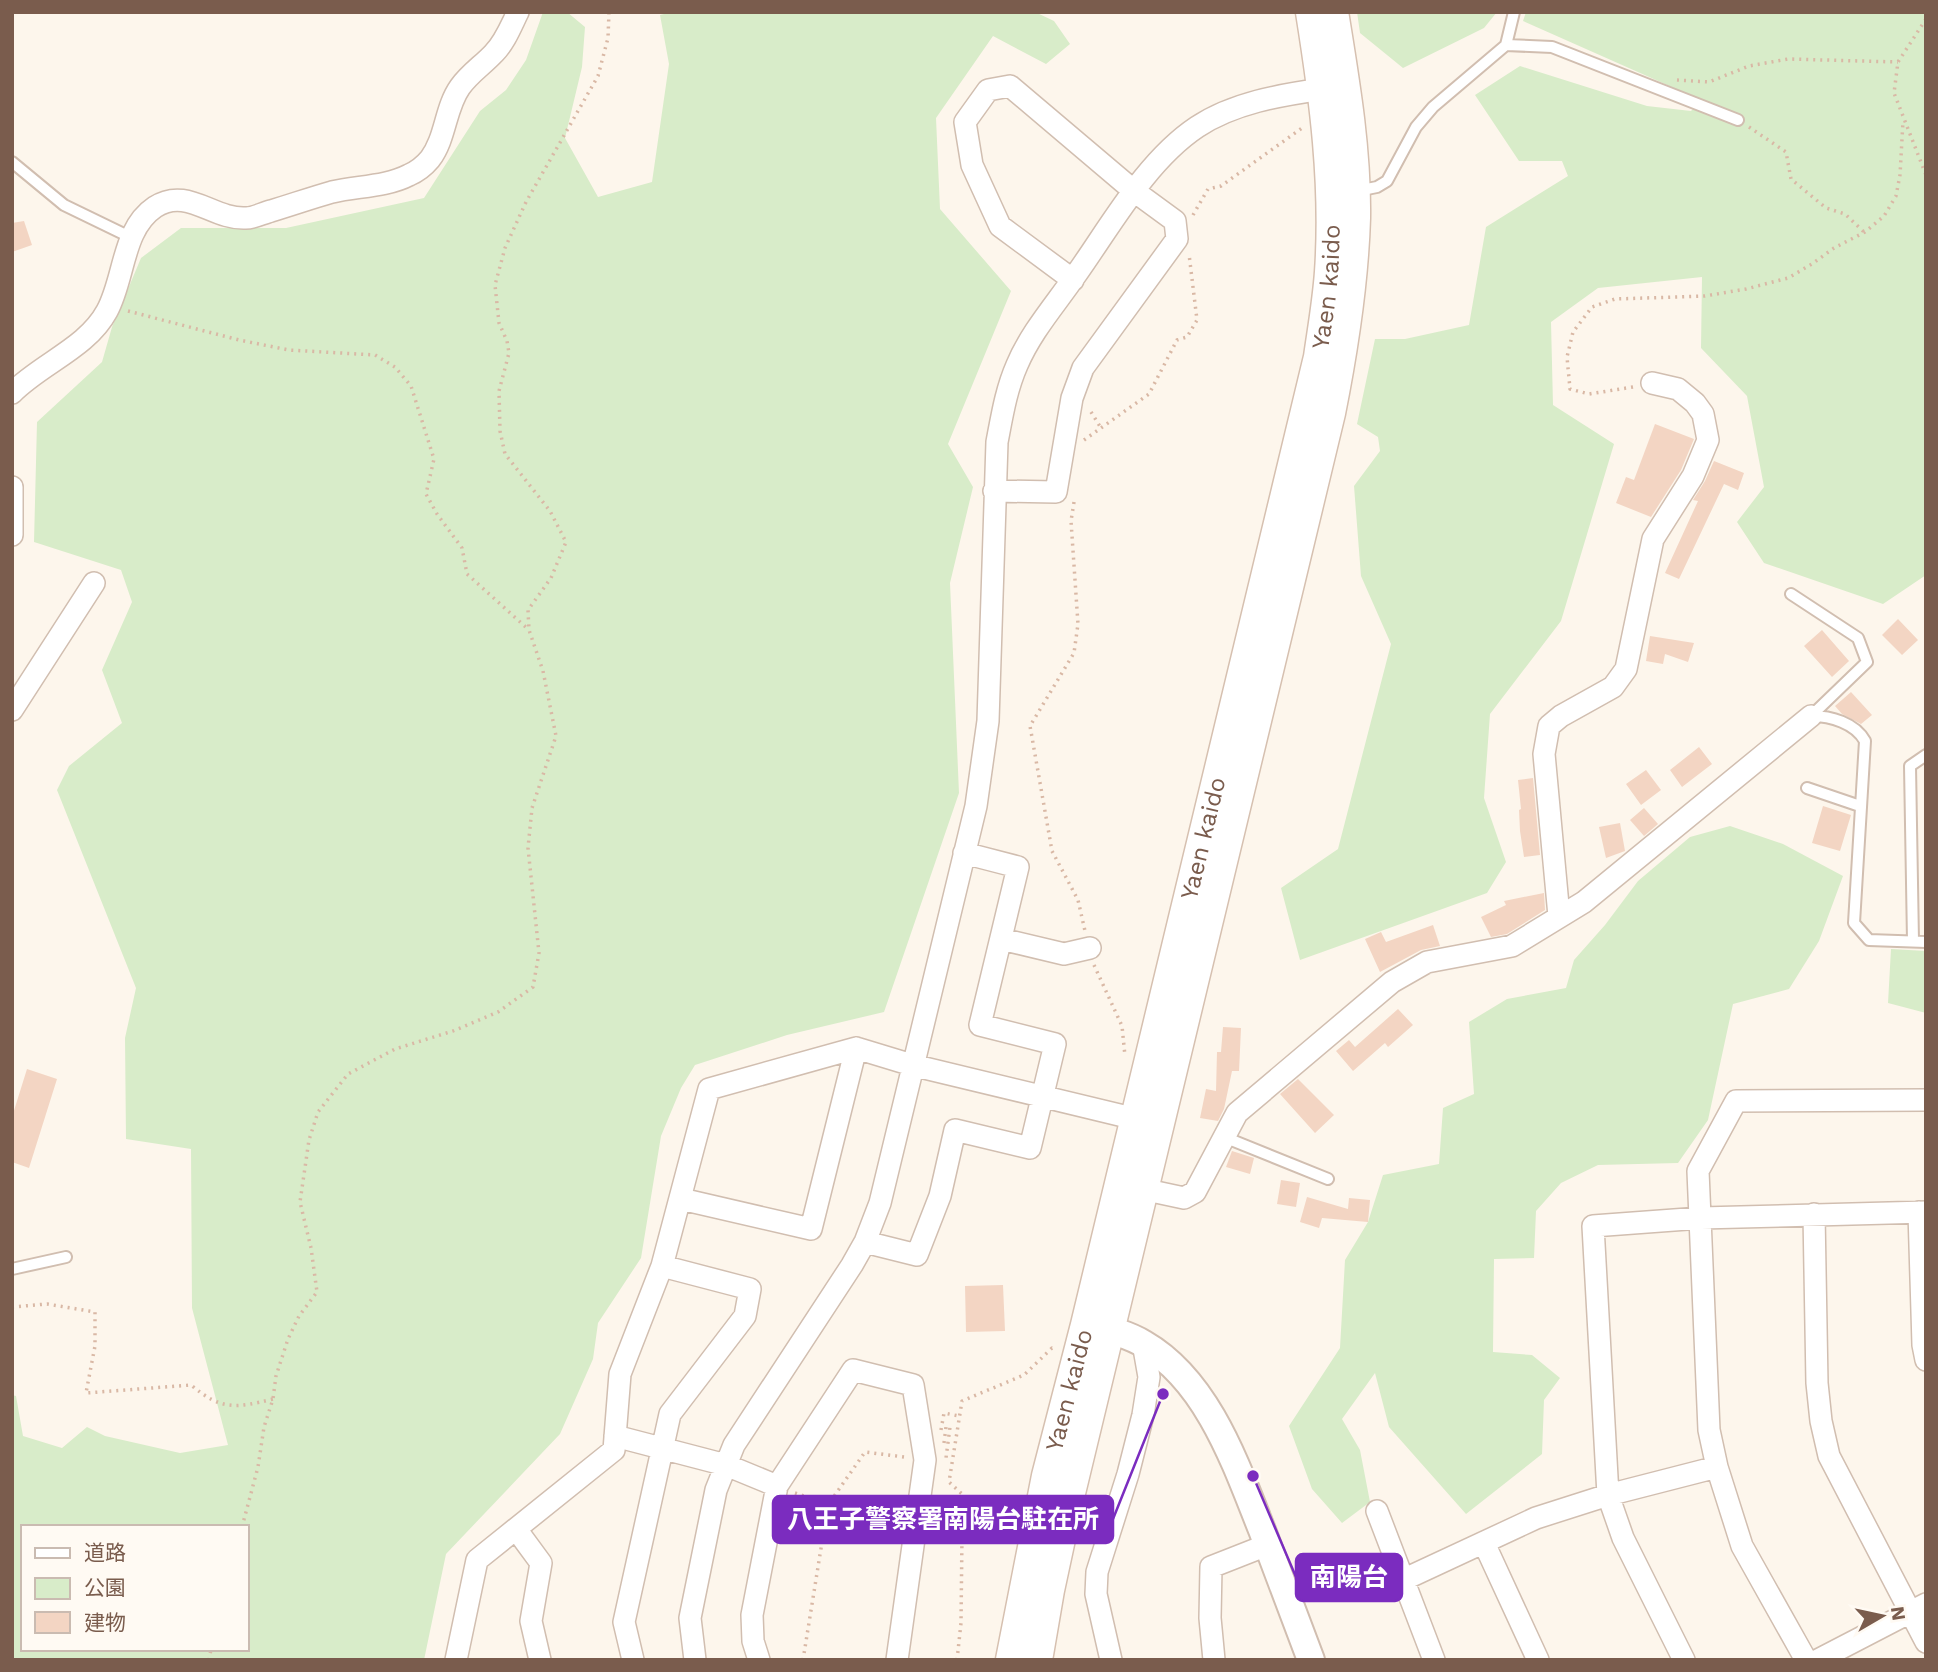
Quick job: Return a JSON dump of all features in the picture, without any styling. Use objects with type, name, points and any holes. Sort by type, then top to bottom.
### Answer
[{"type":"main road","name":"Yaen kaido","points":[[1037,1660],[1069,1497],[1136,1119],[1319,357],[1330,273],[1329,145],[1324,89],[1311,12]]},
{"type":"main road","name":"Yaen kaido","points":[[1011,1660],[1047,1476],[1142,1189],[1330,414],[1346,331],[1353,246],[1354,191],[1345,82],[1333,12]]},
{"type":"street","points":[[12,393],[28,377],[88,337],[110,304],[131,237],[141,218],[157,206],[180,199],[246,219],[335,191],[377,185],[408,176],[428,162],[440,144],[458,89],[475,69],[495,53],[518,12]]},
{"type":"street","points":[[994,491],[1056,492],[1072,398],[1083,368],[1177,239],[1175,221],[1134,191],[1010,86],[988,90],[965,122],[972,165],[1000,226],[1073,280]]},
{"type":"street","points":[[695,1660],[690,1618],[716,1490],[734,1445],[852,1265],[865,1242],[880,1203],[975,806],[988,721],[997,442],[1004,401],[1016,365],[1033,334],[1134,191],[1170,148],[1197,127],[1228,111],[1251,103],[1324,89]]},
{"type":"street","points":[[1559,916],[1544,754],[1549,726],[1561,716],[1614,687],[1626,669],[1653,539],[1693,476],[1708,440],[1703,414],[1695,403],[1678,389],[1653,383]]},
{"type":"street","points":[[12,487],[12,535]]},
{"type":"street","points":[[12,710],[94,583]]},
{"type":"street","points":[[1142,1189],[1184,1198],[1195,1192],[1237,1113],[1391,982],[1427,962],[1512,946],[1584,902],[1811,716]]},
{"type":"street","points":[[865,1242],[917,1255],[940,1196],[955,1130],[1030,1148],[1043,1097],[1055,1044],[980,1026],[1018,867],[964,853]]},
{"type":"street","points":[[1001,939],[1064,954],[1090,948]]},
{"type":"street","points":[[456,1660],[477,1560],[614,1450],[620,1374],[662,1266],[709,1089],[856,1048],[912,1065],[1136,1119]]},
{"type":"street","points":[[681,1199],[811,1229],[856,1048]]},
{"type":"street","points":[[1806,1660],[1742,1546],[1717,1467],[1709,1430],[1698,1171],[1736,1101],[1926,1100]]},
{"type":"street","points":[[1684,1660],[1623,1538],[1608,1495],[1593,1226],[1701,1218],[1922,1212],[1923,1345],[1926,1360]]},
{"type":"street","points":[[1814,1214],[1816,1383],[1829,1456],[1918,1608],[1926,1642]]},
{"type":"street","points":[[633,1660],[624,1622],[670,1414],[745,1315],[750,1289],[662,1266]]},
{"type":"street","points":[[1098,1327],[1143,1343],[1164,1358],[1209,1412],[1232,1455],[1311,1660]]},
{"type":"street","points":[[1111,1660],[1096,1594],[1097,1572],[1128,1474],[1143,1415],[1149,1377],[1143,1343]]},
{"type":"street","points":[[759,1660],[753,1641],[752,1615],[777,1486],[853,1370],[913,1385],[925,1460],[897,1660]]},
{"type":"street","points":[[615,1436],[726,1465],[777,1486]]},
{"type":"street","points":[[1405,1579],[1536,1518],[1608,1495],[1717,1467]]},
{"type":"street","points":[[1377,1511],[1434,1660]]},
{"type":"street","points":[[516,1529],[541,1563],[531,1621],[540,1660]]},
{"type":"street","points":[[1484,1543],[1538,1660]]},
{"type":"street","points":[[1214,1660],[1210,1618],[1211,1567],[1267,1545]]},
{"type":"street","points":[[1818,1660],[1918,1608]]},
{"type":"lane","points":[[1354,191],[1377,187],[1387,181],[1416,127],[1433,107],[1506,45],[1514,12]]},
{"type":"lane","points":[[1506,45],[1552,47],[1738,120]]},
{"type":"lane","points":[[12,162],[64,205],[131,237]]},
{"type":"lane","points":[[1791,594],[1858,638],[1867,662],[1811,716]]},
{"type":"lane","points":[[1811,716],[1830,716],[1861,733],[1865,741],[1854,923],[1869,940],[1926,942]]},
{"type":"lane","points":[[1913,941],[1910,766],[1926,755]]},
{"type":"lane","points":[[1807,788],[1860,806]]},
{"type":"lane","points":[[1224,1137],[1328,1180]]},
{"type":"lane","points":[[12,1269],[66,1257]]},
{"type":"path","points":[[243,1525],[258,1467],[276,1376],[299,1316],[317,1292],[311,1248],[300,1202],[309,1140],[318,1112],[348,1074],[396,1049],[453,1031],[498,1012],[533,987],[539,953],[528,848],[532,808],[556,736],[543,671],[529,630],[528,610],[551,578],[566,542],[550,511],[505,454],[500,431],[499,391],[509,354],[499,323],[495,285],[505,248],[526,202],[598,76],[608,38],[608,12]]},
{"type":"path","points":[[1926,19],[1898,62],[1894,93],[1926,175]]},
{"type":"path","points":[[1669,79],[1709,82],[1749,66],[1788,59],[1898,62]]},
{"type":"path","points":[[1738,120],[1786,152],[1791,179],[1826,208],[1845,214],[1865,232]]},
{"type":"path","points":[[1653,383],[1589,394],[1570,389],[1567,357],[1573,332],[1592,307],[1615,299],[1705,296],[1757,286],[1788,278],[1812,264],[1833,248],[1865,232],[1884,216],[1896,196],[1903,121]]},
{"type":"path","points":[[1192,217],[1208,189],[1221,186],[1307,125]]},
{"type":"path","points":[[1082,441],[1149,394],[1177,340],[1187,337],[1197,320],[1189,248]]},
{"type":"path","points":[[110,304],[239,340],[289,349],[375,355],[395,367],[411,386],[434,460],[426,494],[462,548],[467,574],[529,630]]},
{"type":"path","points":[[1090,411],[1101,428]]},
{"type":"path","points":[[1075,494],[1071,521],[1078,624],[1074,653],[1030,726],[1052,851],[1078,900],[1094,966],[1122,1026],[1126,1062]]},
{"type":"path","points":[[12,1307],[47,1304],[95,1312],[95,1346],[86,1394],[191,1385],[201,1394],[222,1404],[239,1408],[273,1399]]},
{"type":"path","points":[[957,1660],[961,1623],[962,1535],[966,1508],[962,1494],[949,1482],[962,1401],[1024,1375],[1052,1348],[1059,1350]]},
{"type":"path","points":[[950,1427],[952,1415]]},
{"type":"path","points":[[803,1660],[828,1504],[865,1452],[925,1460]]},
{"type":"path","points":[[777,1486],[828,1504]]},
{"type":"green space","points":[[543,12],[567,12],[585,27],[582,67],[565,138],[598,197],[652,182],[669,64],[660,15],[672,12],[1035,12],[1054,21],[1070,44],[1046,64],[993,36],[936,118],[940,209],[1011,291],[948,444],[973,487],[950,583],[959,793],[884,1012],[787,1035],[695,1065],[681,1088],[661,1136],[641,1258],[598,1323],[593,1359],[560,1434],[446,1554],[424,1660],[12,1660],[12,1395],[16,1396],[23,1436],[62,1448],[87,1427],[105,1436],[180,1453],[228,1445],[192,1308],[191,1149],[126,1139],[125,1038],[136,988],[57,790],[69,766],[122,723],[102,670],[132,602],[121,570],[34,542],[37,422],[102,362],[112,327],[141,258],[181,228],[286,228],[424,198],[480,111],[506,90],[526,60]]},
{"type":"green space","points":[[1357,12],[1497,12],[1484,28],[1403,68],[1360,33]]},
{"type":"green space","points":[[1526,12],[1926,12],[1926,575],[1883,604],[1764,563],[1737,522],[1764,487],[1747,396],[1701,348],[1702,277],[1598,288],[1551,322],[1553,405],[1614,444],[1561,621],[1490,714],[1484,798],[1506,862],[1487,893],[1300,960],[1281,888],[1338,849],[1391,644],[1361,576],[1354,486],[1380,451],[1378,437],[1357,424],[1375,339],[1405,339],[1469,325],[1486,227],[1568,176],[1562,161],[1519,161],[1475,95],[1520,66],[1647,106],[1691,111],[1701,100],[1523,21]]},
{"type":"green space","points":[[1730,826],[1783,844],[1843,876],[1819,941],[1789,989],[1733,1004],[1708,1120],[1678,1163],[1598,1165],[1561,1183],[1536,1211],[1534,1258],[1494,1259],[1493,1352],[1532,1355],[1560,1378],[1544,1400],[1542,1454],[1466,1514],[1389,1427],[1375,1373],[1342,1419],[1360,1450],[1370,1502],[1342,1523],[1312,1489],[1289,1426],[1340,1348],[1345,1260],[1368,1222],[1383,1175],[1439,1164],[1443,1108],[1474,1094],[1469,1022],[1507,999],[1566,988],[1574,960],[1638,881],[1690,837]]},
{"type":"green space","points":[[1891,949],[1926,951],[1926,1013],[1888,1003]]},
{"type":"building","points":[[24,221],[32,245],[12,252],[12,223]]},
{"type":"building","points":[[1655,424],[1694,439],[1681,470],[1651,517],[1616,503],[1626,477],[1634,480]]},
{"type":"building","points":[[1714,461],[1744,473],[1738,490],[1724,484],[1679,579],[1665,573],[1698,501],[1693,500]]},
{"type":"building","points":[[1898,619],[1918,640],[1902,655],[1882,635]]},
{"type":"building","points":[[1822,630],[1849,661],[1832,677],[1804,646]]},
{"type":"building","points":[[1650,636],[1694,643],[1688,662],[1665,654],[1663,664],[1646,661]]},
{"type":"building","points":[[1851,692],[1872,715],[1861,724],[1842,714],[1835,706]]},
{"type":"building","points":[[1699,747],[1712,764],[1682,787],[1670,770]]},
{"type":"building","points":[[1646,770],[1661,790],[1641,805],[1626,784]]},
{"type":"building","points":[[1533,778],[1540,855],[1524,857],[1518,780]]},
{"type":"building","points":[[1823,806],[1851,815],[1840,851],[1812,843]]},
{"type":"building","points":[[1644,808],[1658,824],[1644,836],[1630,820]]},
{"type":"building","points":[[1620,823],[1625,851],[1606,858],[1599,827]]},
{"type":"building","points":[[1544,893],[1545,910],[1507,934],[1491,937],[1481,917],[1506,905],[1504,901]]},
{"type":"building","points":[[1433,925],[1440,946],[1421,950],[1380,972],[1365,939],[1381,932],[1386,942]]},
{"type":"building","points":[[1398,1009],[1413,1025],[1388,1047],[1385,1043],[1353,1071],[1336,1051],[1349,1040],[1355,1047]]},
{"type":"building","points":[[1223,1027],[1241,1028],[1239,1071],[1232,1071],[1224,1109],[1218,1121],[1200,1118],[1206,1089],[1216,1091],[1217,1052],[1221,1052]]},
{"type":"building","points":[[27,1069],[57,1079],[29,1168],[12,1162],[12,1117]]},
{"type":"building","points":[[1298,1079],[1334,1115],[1315,1133],[1280,1094]]},
{"type":"building","points":[[1232,1151],[1254,1158],[1250,1174],[1226,1167]]},
{"type":"building","points":[[1281,1180],[1300,1183],[1296,1207],[1277,1204]]},
{"type":"building","points":[[1307,1197],[1348,1209],[1349,1198],[1370,1200],[1368,1222],[1322,1218],[1319,1228],[1300,1222]]},
{"type":"building","points":[[1003,1285],[1005,1331],[966,1332],[965,1286]]},
{"type":"place","name":"八王子警察署南陽台駐在所","points":[[1163,1394]]},
{"type":"place","name":"南陽台","points":[[1253,1476]]}]
